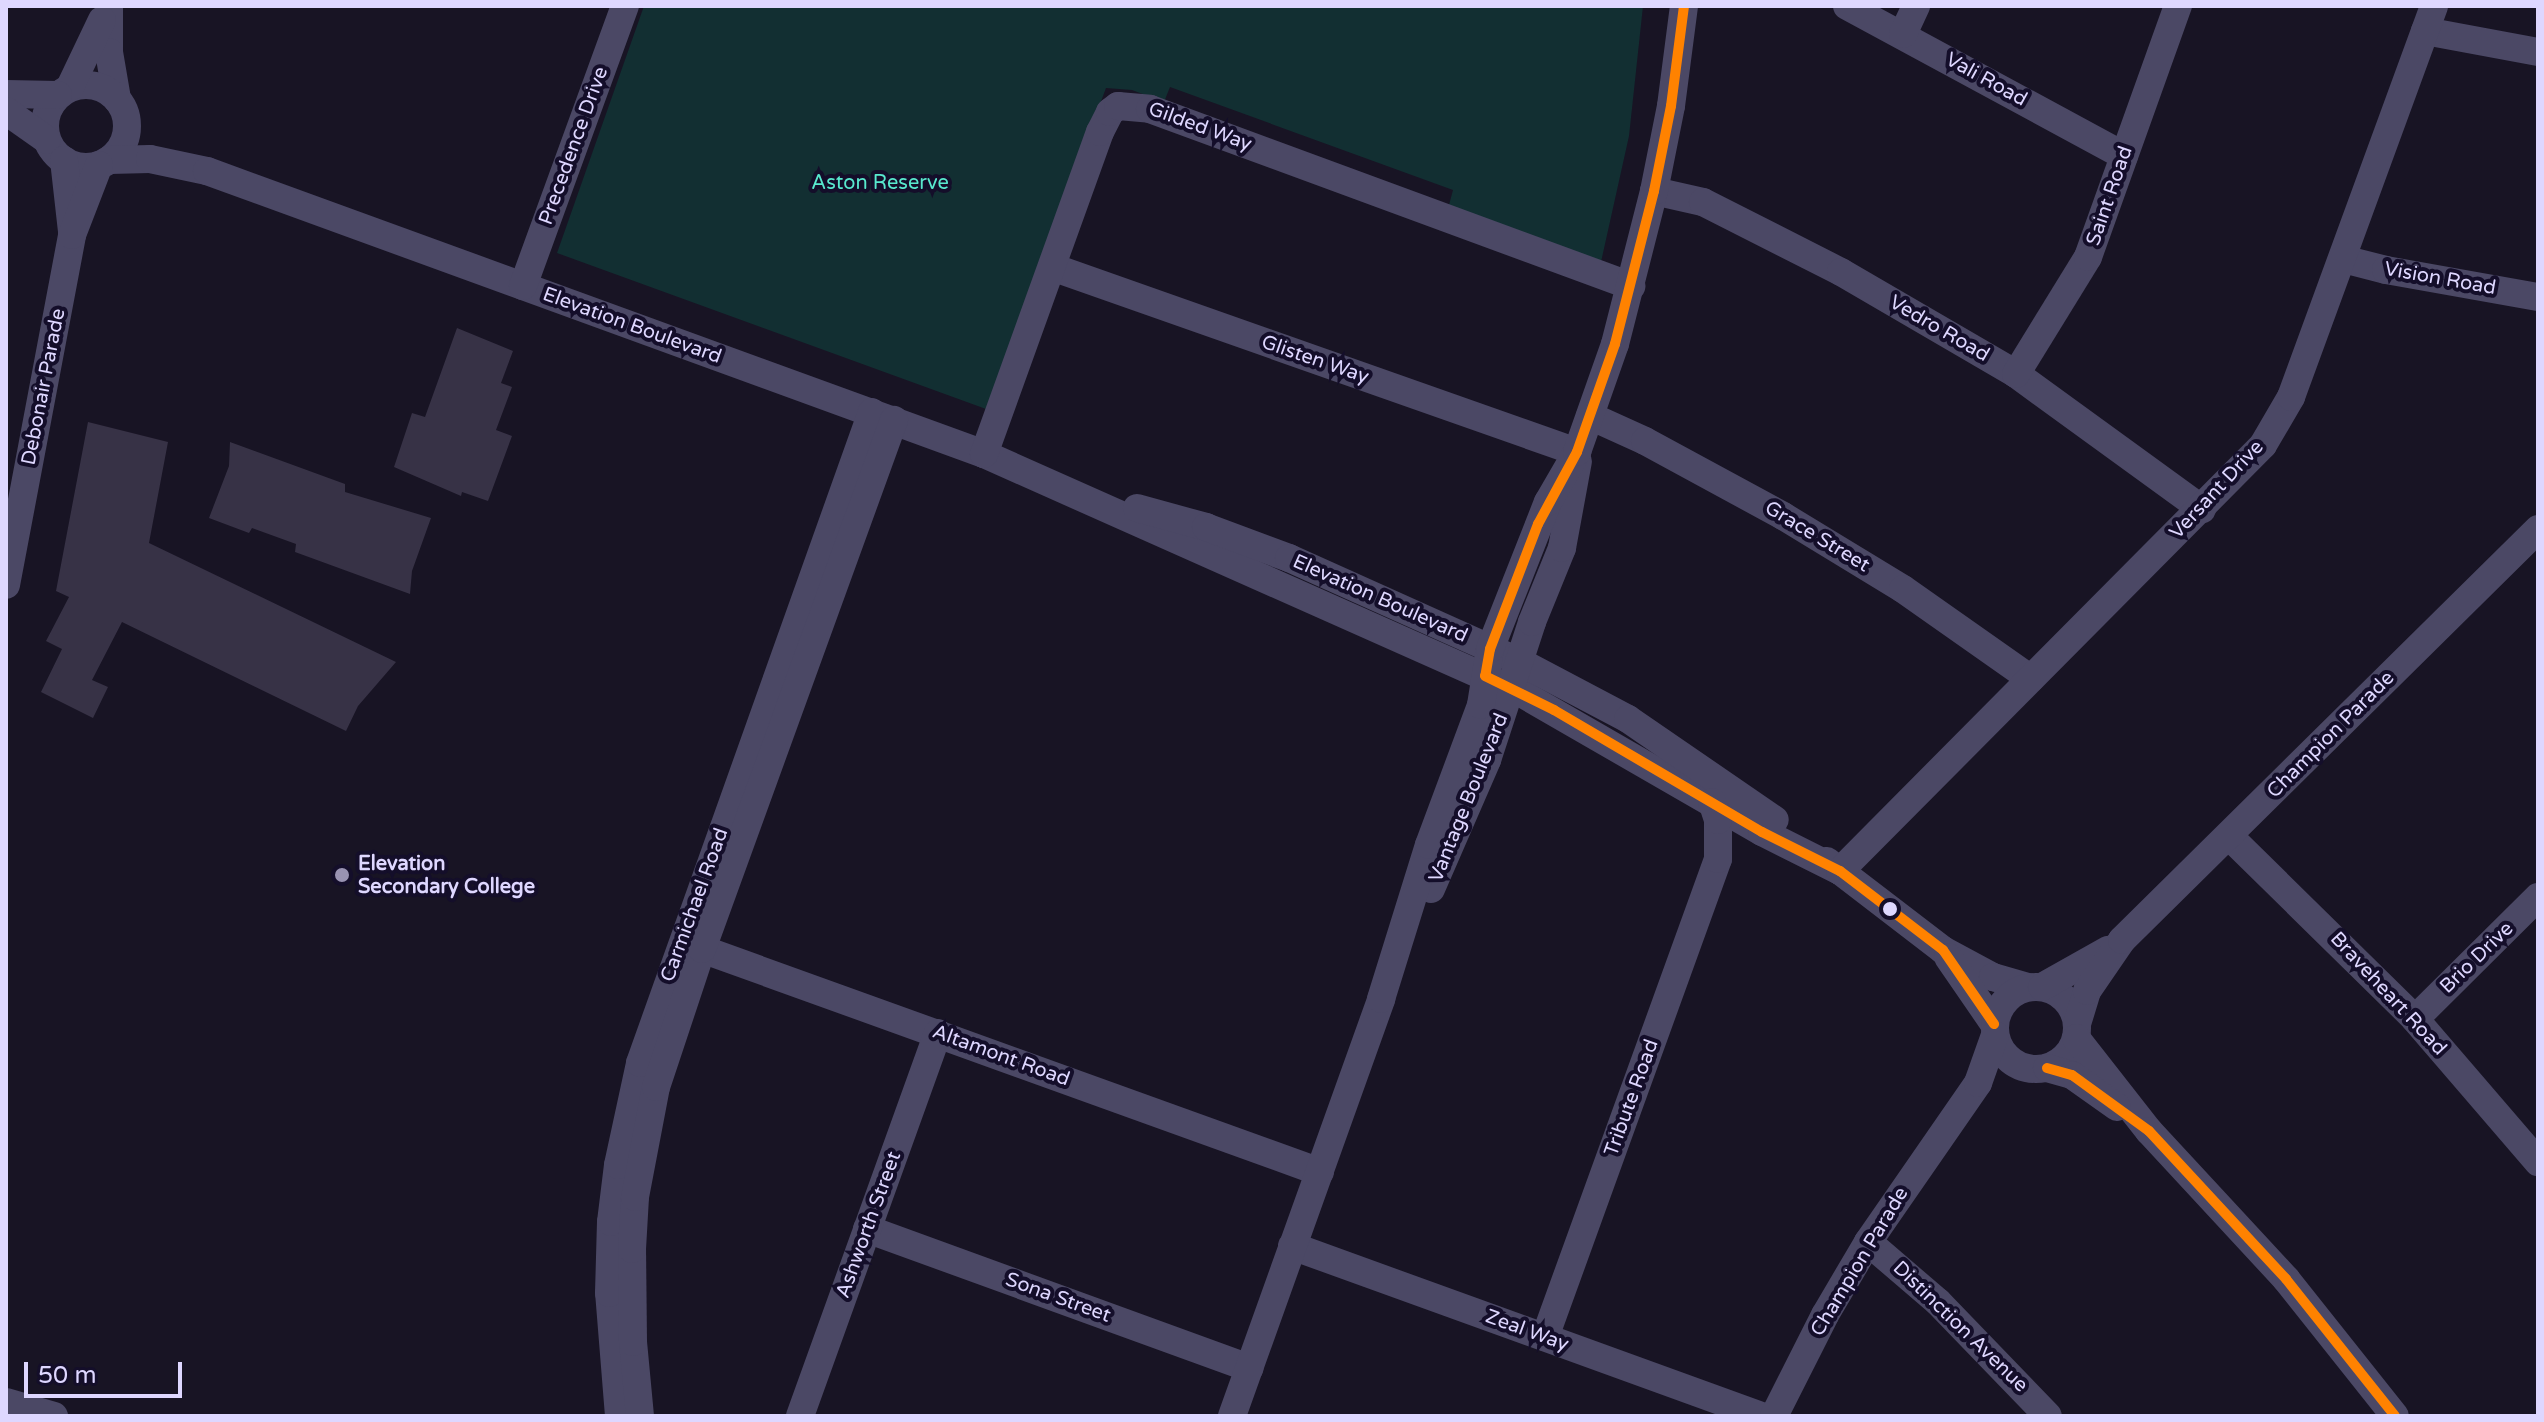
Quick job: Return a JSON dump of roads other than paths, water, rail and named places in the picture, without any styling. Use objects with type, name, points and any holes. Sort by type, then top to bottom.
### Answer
[{"type":"street","points":[[55,150],[45,116],[81,71],[108,6]]},
{"type":"street","points":[[6,111],[55,150],[87,167],[104,163],[124,142],[128,127],[109,52],[108,6]]},
{"type":"street","name":"Precedence Drive","points":[[523,286],[625,6]]},
{"type":"street","name":"Vantage Boulevard","points":[[1232,1416],[1381,999],[1429,845],[1481,705],[1487,663],[1543,513],[1577,452],[1590,416],[1631,286],[1654,191],[1671,106],[1684,6]]},
{"type":"street","name":"Vali Road","points":[[1847,6],[2124,156]]},
{"type":"street","points":[[1903,34],[1916,6]]},
{"type":"street","name":"Saint Road","points":[[2016,374],[2088,257],[2178,6]]},
{"type":"street","points":[[2429,19],[2538,52]]},
{"type":"street","name":"Versant Drive","points":[[1840,871],[2244,467],[2280,419],[2343,259],[2429,19]]},
{"type":"street","points":[[6,94],[64,91],[96,85],[121,105]]},
{"type":"street","name":"Gilded Way","points":[[984,454],[1104,123],[1118,106],[1130,104],[1631,286]]},
{"type":"street","name":"Elevation Boulevard","points":[[121,105],[155,143],[207,171]]},
{"type":"street","name":"Debonair Parade","points":[[55,150],[72,235]]},
{"type":"street","name":"Elevation Boulevard","points":[[104,163],[150,159],[207,171],[883,416],[1056,484],[1206,527],[1289,558],[1487,663],[1516,676],[1593,698],[1786,828],[1943,950],[1993,977],[2035,987]]},
{"type":"street","name":"Debonair Parade","points":[[6,585],[72,235],[104,163]]},
{"type":"street","name":"Vedro Road","points":[[1654,191],[1692,198],[1721,210],[1841,272],[2016,374],[2202,509]]},
{"type":"street","name":"Vision Road","points":[[2343,259],[2386,270],[2538,297]]},
{"type":"street","name":"Glisten Way","points":[[1052,267],[1577,452]]},
{"type":"street","name":"Carmichael Road","points":[[619,1416],[609,1293],[618,1165],[640,1063],[692,945],[883,416]]},
{"type":"street","name":"Grace Street","points":[[1590,416],[1645,441],[1830,544],[2031,679]]},
{"type":"street","name":"Vantage Boulevard","points":[[1381,999],[1487,760],[1562,548],[1578,471],[1577,452]]},
{"type":"street","name":"Champion Parade","points":[[2077,1031],[2087,991],[2122,940],[2538,529]]},
{"type":"street","name":"Elevation Boulevard","points":[[1516,676],[1712,802],[1762,832],[1840,871]]},
{"type":"street","points":[[1712,802],[1718,820],[1718,859]]},
{"type":"street","points":[[1718,859],[1746,833],[1762,832]]},
{"type":"street","name":"Braveheart Road","points":[[2229,836],[2415,1019],[2538,1162]]},
{"type":"street","name":"Tribute Road","points":[[1545,1337],[1718,859]]},
{"type":"street","name":"Brio Drive","points":[[2415,1019],[2538,897]]},
{"type":"street","name":"Champion Parade","points":[[2035,987],[2122,940]]},
{"type":"street","name":"Carmichael Road","points":[[640,1416],[631,1284],[635,1197],[656,1087],[692,945]]},
{"type":"street","name":"Altamont Road","points":[[692,945],[1320,1172]]},
{"type":"street","name":"Elevation Boulevard","points":[[1943,950],[1994,1030]]},
{"type":"street","points":[[2149,1131],[2072,1075],[2008,1059],[1994,1030],[2005,1000],[2035,987],[2066,999],[2077,1031],[2149,1131],[2286,1279],[2395,1416]]},
{"type":"street","name":"Champion Parade","points":[[1774,1416],[1825,1315],[1868,1242],[1958,1115],[1988,1063],[1994,1030]]},
{"type":"street","points":[[2040,1069],[2060,1062],[2077,1031]]},
{"type":"street","name":"Ashworth Street","points":[[800,1416],[938,1033]]},
{"type":"street","name":"Champion Parade","points":[[1958,1115],[2007,1079],[2040,1069]]},
{"type":"street","name":"Sona Street","points":[[867,1229],[1249,1368]]},
{"type":"street","name":"Distinction Avenue","points":[[1868,1242],[1938,1302],[2048,1416]]},
{"type":"street","name":"Zeal Way","points":[[1292,1246],[1761,1416]]},
{"type":"street","points":[[6,1402],[54,1416]]},
{"type":"place","name":"Elevation Secondary College","points":[[342,875]]},
{"type":"park label","name":"Aston Reserve","points":[[880,183]]}]
